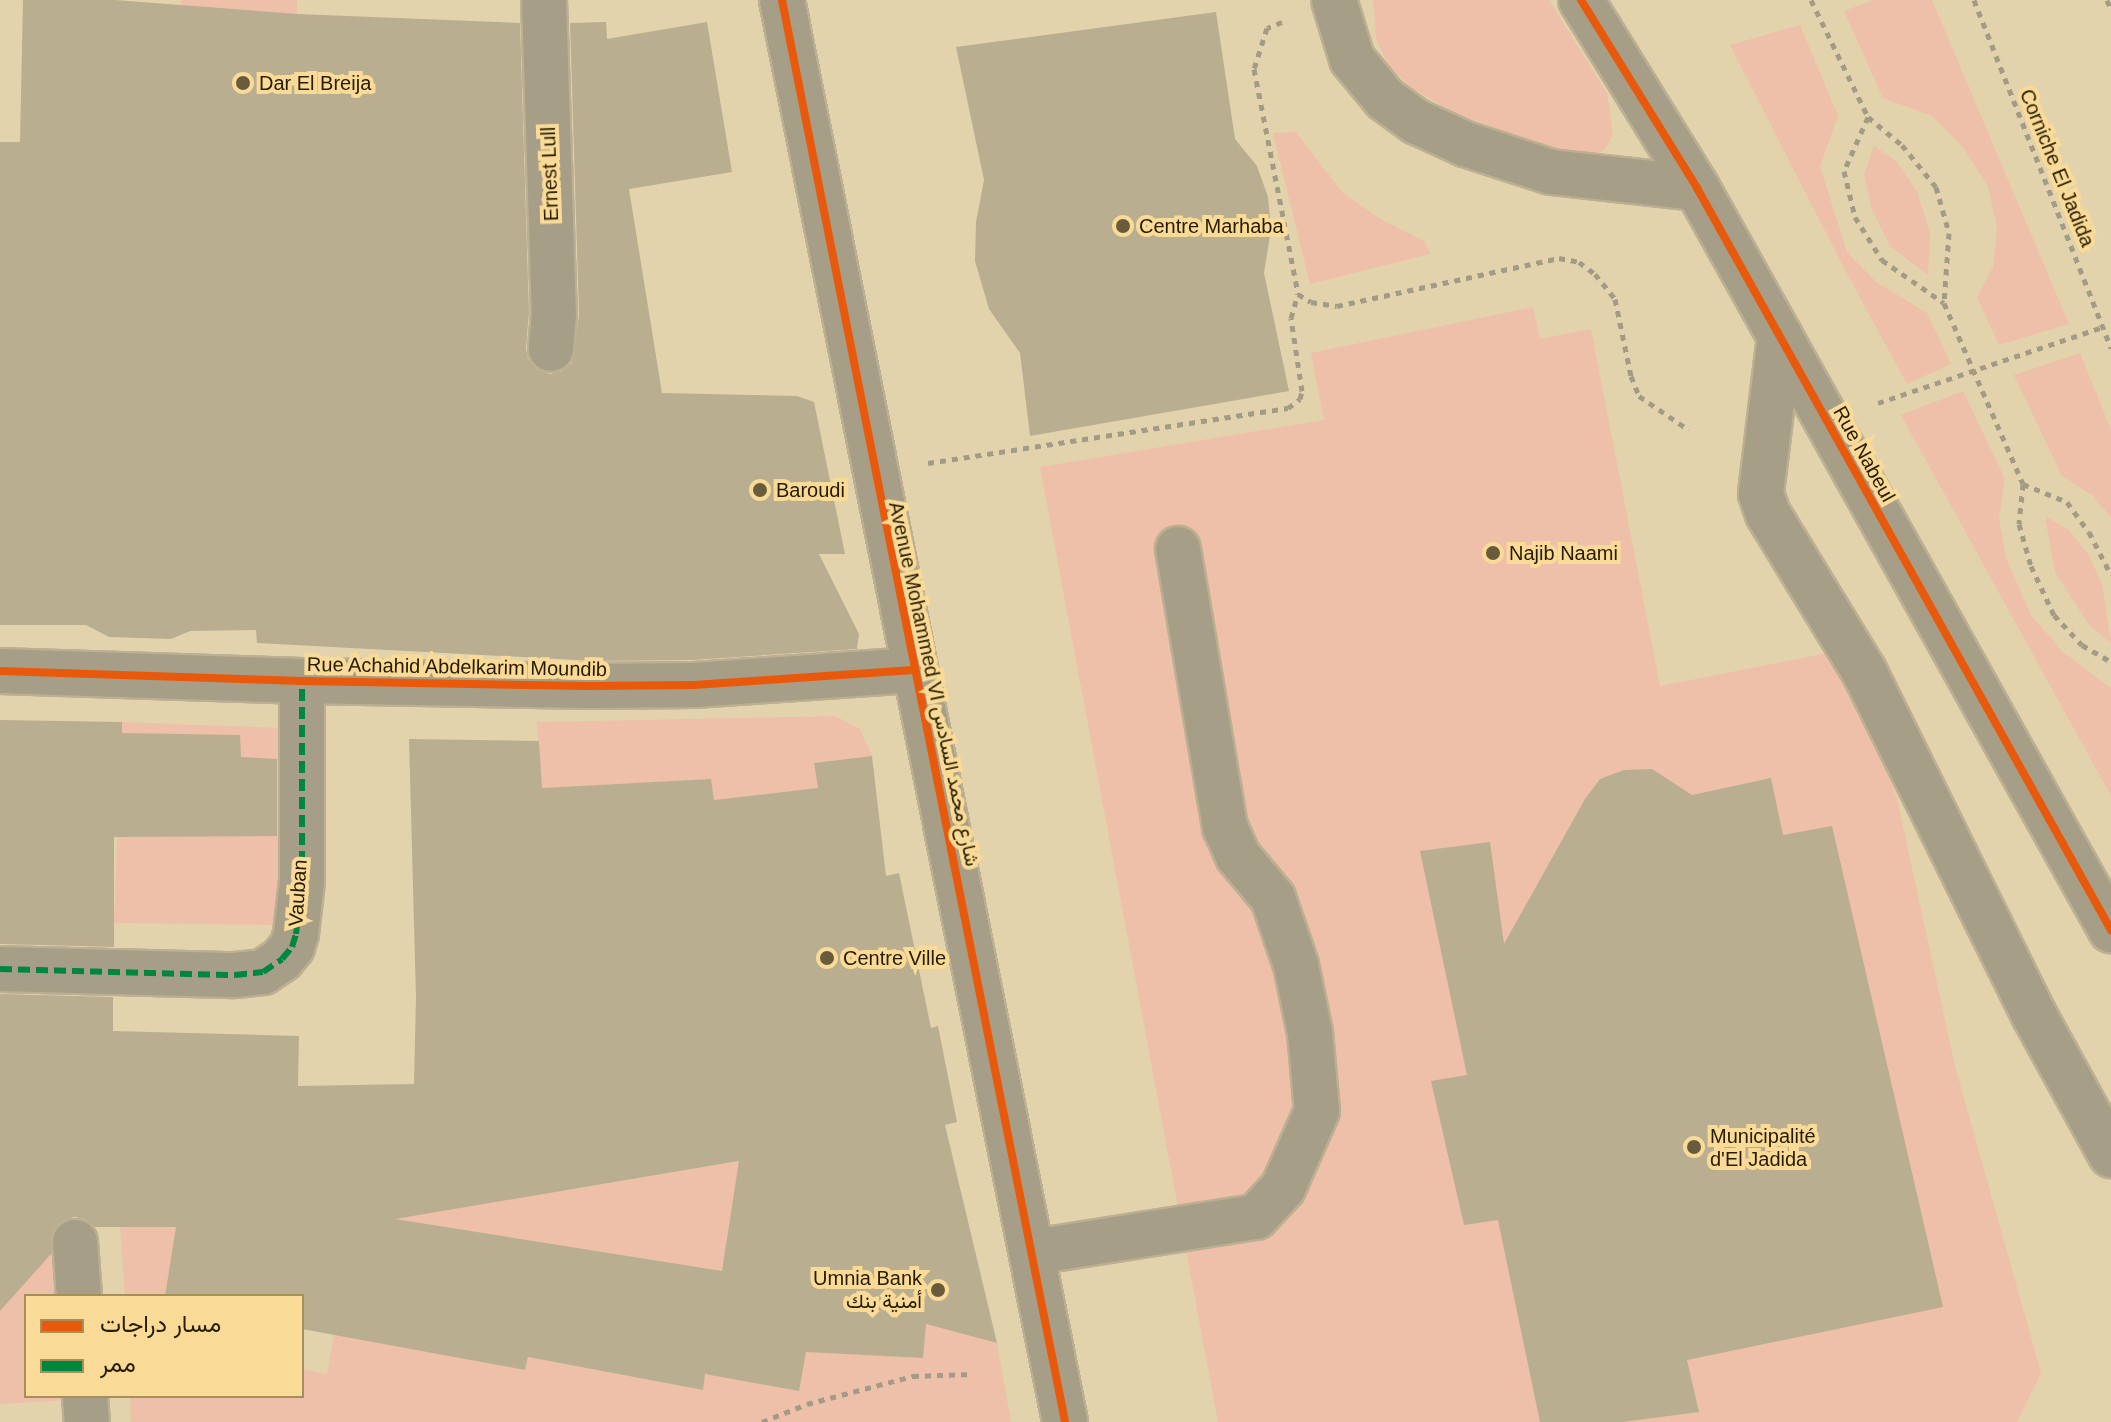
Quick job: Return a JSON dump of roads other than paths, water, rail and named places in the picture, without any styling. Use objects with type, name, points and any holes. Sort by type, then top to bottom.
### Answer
[{"type":"street","name":"Ernest Lull","points":[[544,0],[554,313],[551,349]]},
{"type":"street","name":"Avenue Mohammed VI شارع محمد السادس","points":[[782,0],[913,670],[1034,1252],[1065,1422]]},
{"type":"street","name":"Rue Nabeul","points":[[1581,0],[1697,188],[2111,930]]},
{"type":"street","points":[[1337,8],[1352,59],[1385,99],[1417,122],[1465,144],[1551,172],[1697,188]]},
{"type":"street","points":[[1780,336],[1761,494],[1768,514],[1864,671],[2034,1015],[2111,1155]]},
{"type":"street","points":[[1034,1252],[1256,1217],[1283,1188],[1317,1111],[1310,1033],[1296,965],[1273,898],[1238,856],[1225,827],[1178,549]]},
{"type":"street","name":"Rue Achahid Abdelkarim Moundib","points":[[0,671],[302,681],[694,685],[913,670]]},
{"type":"street","name":"Vauban","points":[[0,969],[235,975],[263,972],[282,959],[292,947],[296,934],[302,881],[302,681]]},
{"type":"street","points":[[75,1242],[79,1294]]},
{"type":"street","points":[[85,1398],[87,1422]]},
{"type":"place","name":"Dar El Breija","points":[[243,83]]},
{"type":"place","name":"Centre Marhaba","points":[[1123,226]]},
{"type":"place","name":"Baroudi","points":[[760,490]]},
{"type":"place","name":"Najib Naami","points":[[1493,553]]},
{"type":"place","name":"Centre Ville","points":[[827,958]]},
{"type":"place","name":"Municipalité d'El Jadida","points":[[1694,1147]]},
{"type":"place","name":"Umnia Bank أمنية بنك","points":[[938,1290]]}]
